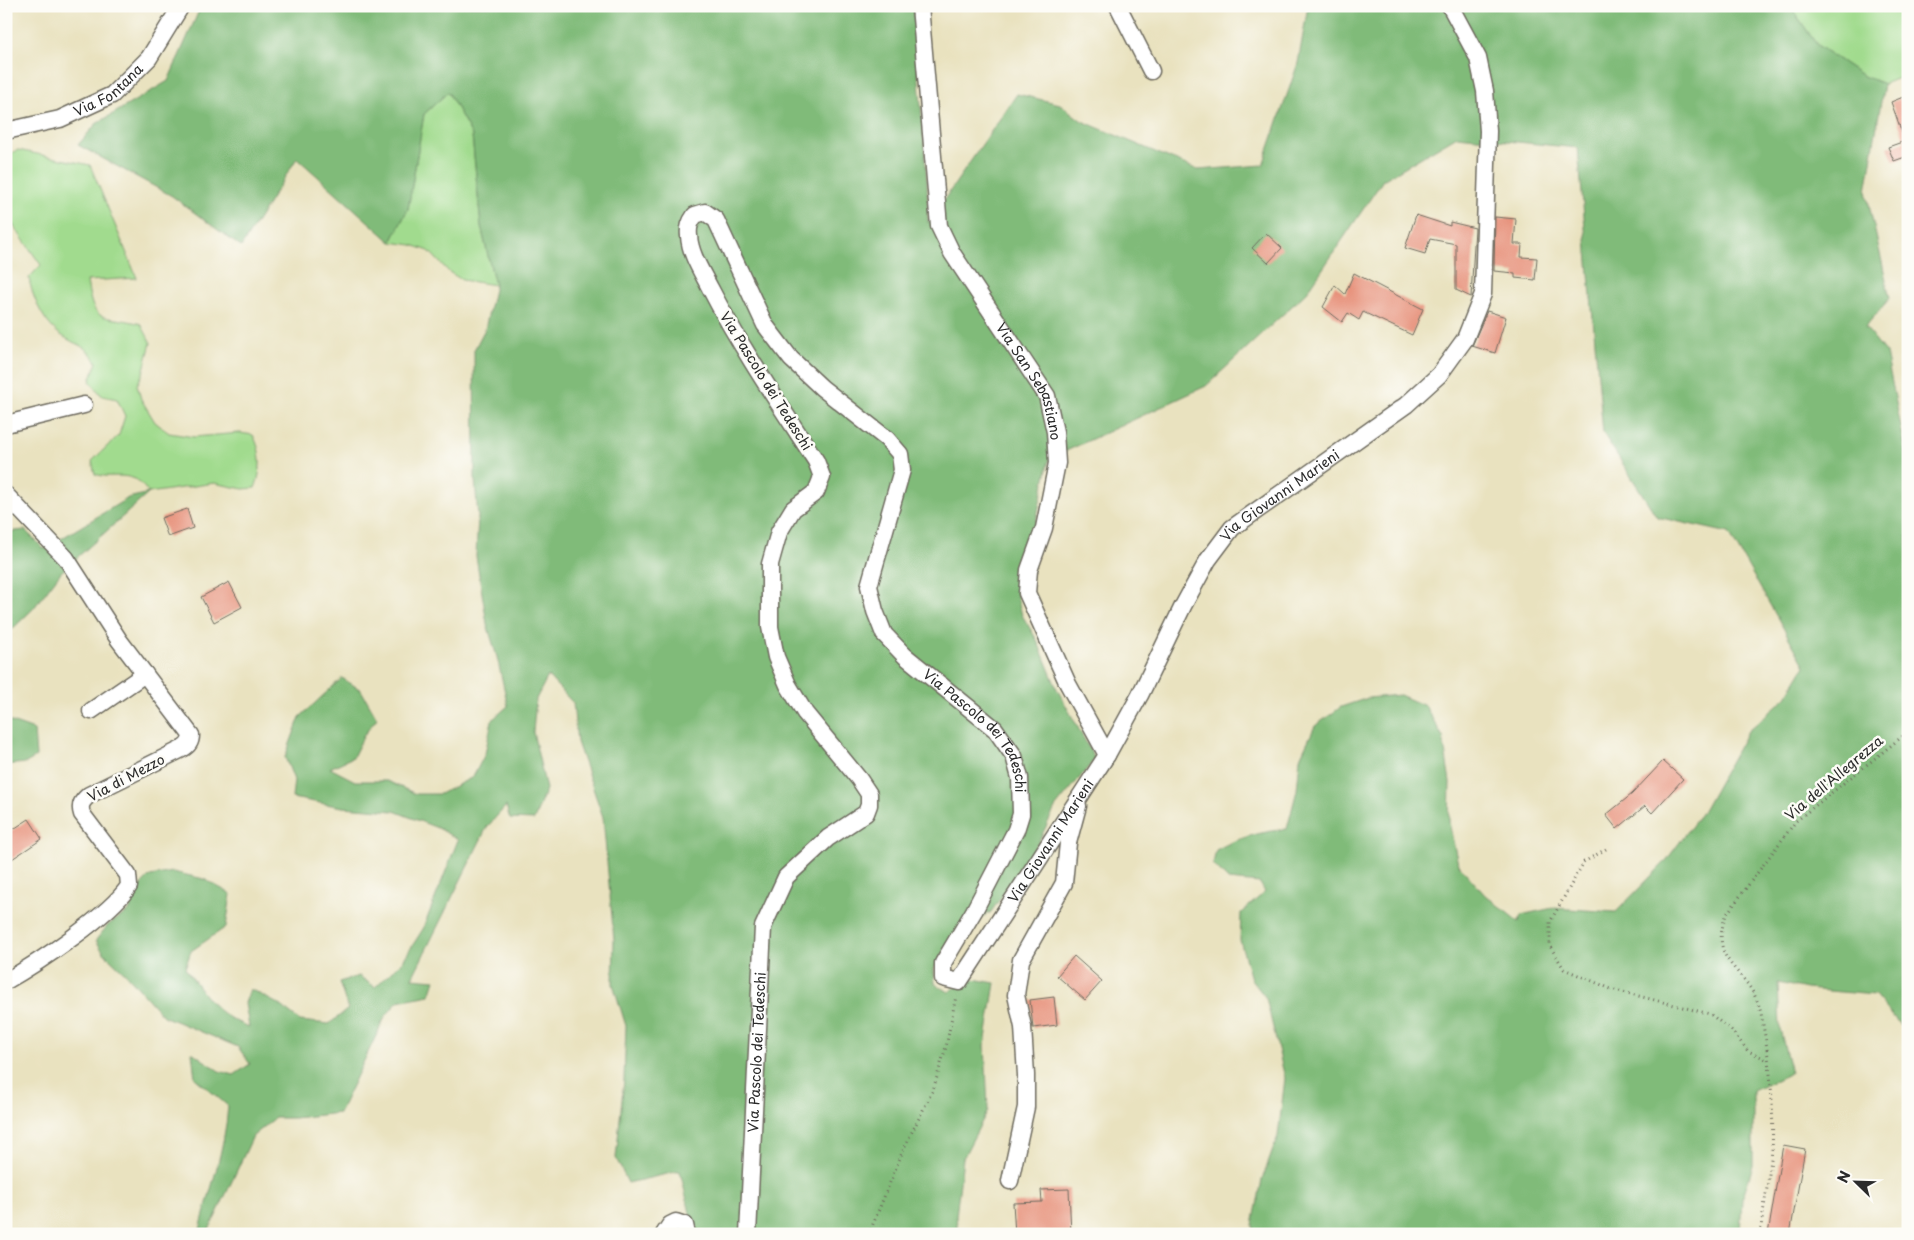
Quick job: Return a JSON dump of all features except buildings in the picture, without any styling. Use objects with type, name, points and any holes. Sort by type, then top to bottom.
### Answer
[{"type":"street","name":"Via Fontana","points":[[6,131],[60,119],[112,95],[149,58],[181,6]]},
{"type":"street","name":"Via San Sebastiano","points":[[920,6],[939,226],[952,253],[1047,396],[1055,432],[1056,463],[1044,528],[1029,570],[1027,593],[1068,684],[1106,755]]},
{"type":"street","points":[[1118,6],[1151,71]]},
{"type":"street","name":"Via Giovanni Marieni","points":[[959,982],[1106,755],[1140,696],[1183,606],[1208,560],[1232,528],[1406,405],[1439,375],[1465,339],[1483,294],[1488,131],[1485,90],[1478,58],[1450,6]]},
{"type":"street","name":"Via Pascolo dei Tedeschi","points":[[748,1234],[763,927],[786,877],[828,838],[866,813],[869,805],[869,794],[806,713],[788,685],[776,657],[770,627],[770,564],[778,532],[793,509],[816,492],[822,477],[816,461],[751,362],[695,258],[689,237],[689,224],[695,215],[706,212],[716,220],[765,326],[791,359],[822,388],[886,439],[900,454],[902,470],[869,586],[875,611],[884,634],[905,656],[995,729],[1014,756],[1020,778],[1021,814],[1016,830],[974,911],[943,963],[943,978],[959,982]]},
{"type":"street","points":[[6,424],[84,405]]},
{"type":"street","name":"Via di Mezzo","points":[[6,495],[66,558],[119,640],[191,735],[190,742],[182,749],[89,795],[83,800],[80,808],[128,875],[129,886],[106,911],[24,971],[6,981]]},
{"type":"street","points":[[91,711],[145,674]]},
{"type":"street","points":[[1010,1181],[1026,1107],[1023,1027],[1016,994],[1020,960],[1064,883],[1068,843],[1081,793]]},
{"type":"street","points":[[664,1234],[670,1225],[676,1222],[684,1225],[687,1234]]},
{"type":"path","name":"Via dell'Allegrezza","points":[[1760,1234],[1772,1149],[1769,1060],[1759,1006],[1748,983],[1722,951],[1720,934],[1726,915],[1796,821],[1908,732]]},
{"type":"path","points":[[1606,849],[1584,862],[1550,922],[1550,946],[1564,969],[1611,989],[1710,1014],[1731,1030],[1748,1051],[1769,1060]]},
{"type":"path","points":[[869,1234],[904,1148],[933,1090],[946,1047],[959,982]]},
{"type":"green space","points":[[201,6],[913,6],[927,181],[928,223],[1017,94],[1060,104],[1082,121],[1198,170],[1263,165],[1298,63],[1308,6],[1790,6],[1817,45],[1863,76],[1884,84],[1866,191],[1890,298],[1865,327],[1886,353],[1908,462],[1908,1034],[1875,995],[1806,989],[1778,983],[1780,1029],[1791,1073],[1753,1091],[1753,1166],[1742,1199],[1740,1234],[1254,1234],[1253,1225],[1262,1180],[1278,1136],[1285,1078],[1266,998],[1251,979],[1240,940],[1241,913],[1265,892],[1260,883],[1228,880],[1213,864],[1216,850],[1225,845],[1250,836],[1287,829],[1297,790],[1300,758],[1315,726],[1341,707],[1368,698],[1400,695],[1425,706],[1443,737],[1450,782],[1449,822],[1458,864],[1485,895],[1519,922],[1521,915],[1553,908],[1616,912],[1665,862],[1703,811],[1747,732],[1786,697],[1805,666],[1729,533],[1657,517],[1603,433],[1578,148],[1457,136],[1383,180],[1307,292],[1206,386],[1049,459],[1034,531],[1017,580],[1017,596],[1022,615],[1037,640],[1057,689],[1095,759],[1055,808],[1038,843],[991,912],[956,931],[934,969],[935,984],[949,992],[968,978],[995,983],[985,1045],[988,1110],[963,1158],[956,1216],[958,1234],[695,1234],[680,1171],[628,1183],[616,1158],[624,1080],[626,1026],[613,984],[614,940],[603,817],[577,742],[573,703],[548,676],[536,699],[533,732],[546,789],[534,820],[510,819],[506,806],[487,827],[412,978],[435,980],[430,995],[398,1001],[385,1017],[339,1113],[275,1118],[253,1136],[212,1224],[206,1234],[199,1234],[224,1139],[228,1106],[195,1078],[192,1052],[219,1071],[234,1075],[250,1064],[238,1047],[163,1016],[126,974],[103,952],[96,940],[108,925],[129,911],[138,888],[150,876],[173,872],[204,879],[231,894],[226,927],[191,951],[185,968],[205,996],[227,1016],[249,1027],[245,1003],[250,989],[278,1004],[300,1021],[329,1024],[348,1009],[339,982],[359,976],[375,987],[402,962],[423,929],[458,840],[440,829],[394,811],[343,807],[292,798],[294,780],[285,757],[300,717],[342,678],[361,690],[377,718],[364,735],[353,757],[330,768],[355,781],[387,781],[416,794],[440,794],[473,777],[485,754],[492,720],[508,706],[497,657],[487,624],[476,556],[478,517],[475,480],[474,350],[485,329],[495,285],[481,226],[472,135],[448,92],[424,114],[408,209],[391,242],[297,158],[241,247],[172,196],[78,145],[96,124],[168,81]]},
{"type":"green space","points":[[1790,6],[1908,6],[1908,74],[1884,84],[1863,76],[1817,45]]},
{"type":"green space","points":[[448,92],[472,135],[481,226],[495,285],[462,280],[449,272],[429,251],[412,245],[391,242],[408,209],[424,114]]},
{"type":"green space","points":[[18,150],[90,165],[137,278],[87,281],[93,306],[102,316],[141,324],[151,343],[143,373],[137,385],[141,399],[155,422],[169,433],[194,437],[240,433],[253,435],[260,461],[259,475],[255,488],[243,489],[214,483],[149,493],[139,481],[130,477],[95,474],[92,461],[119,435],[125,416],[117,399],[102,396],[90,381],[97,362],[93,356],[85,348],[67,339],[55,330],[44,317],[36,301],[29,278],[41,265],[6,215],[6,155]]},
{"type":"green space","points":[[149,493],[61,572],[33,609],[6,635],[6,532],[25,530],[44,549],[128,498]]},
{"type":"green space","points":[[6,720],[34,730],[36,757],[26,763],[6,765]]}]
